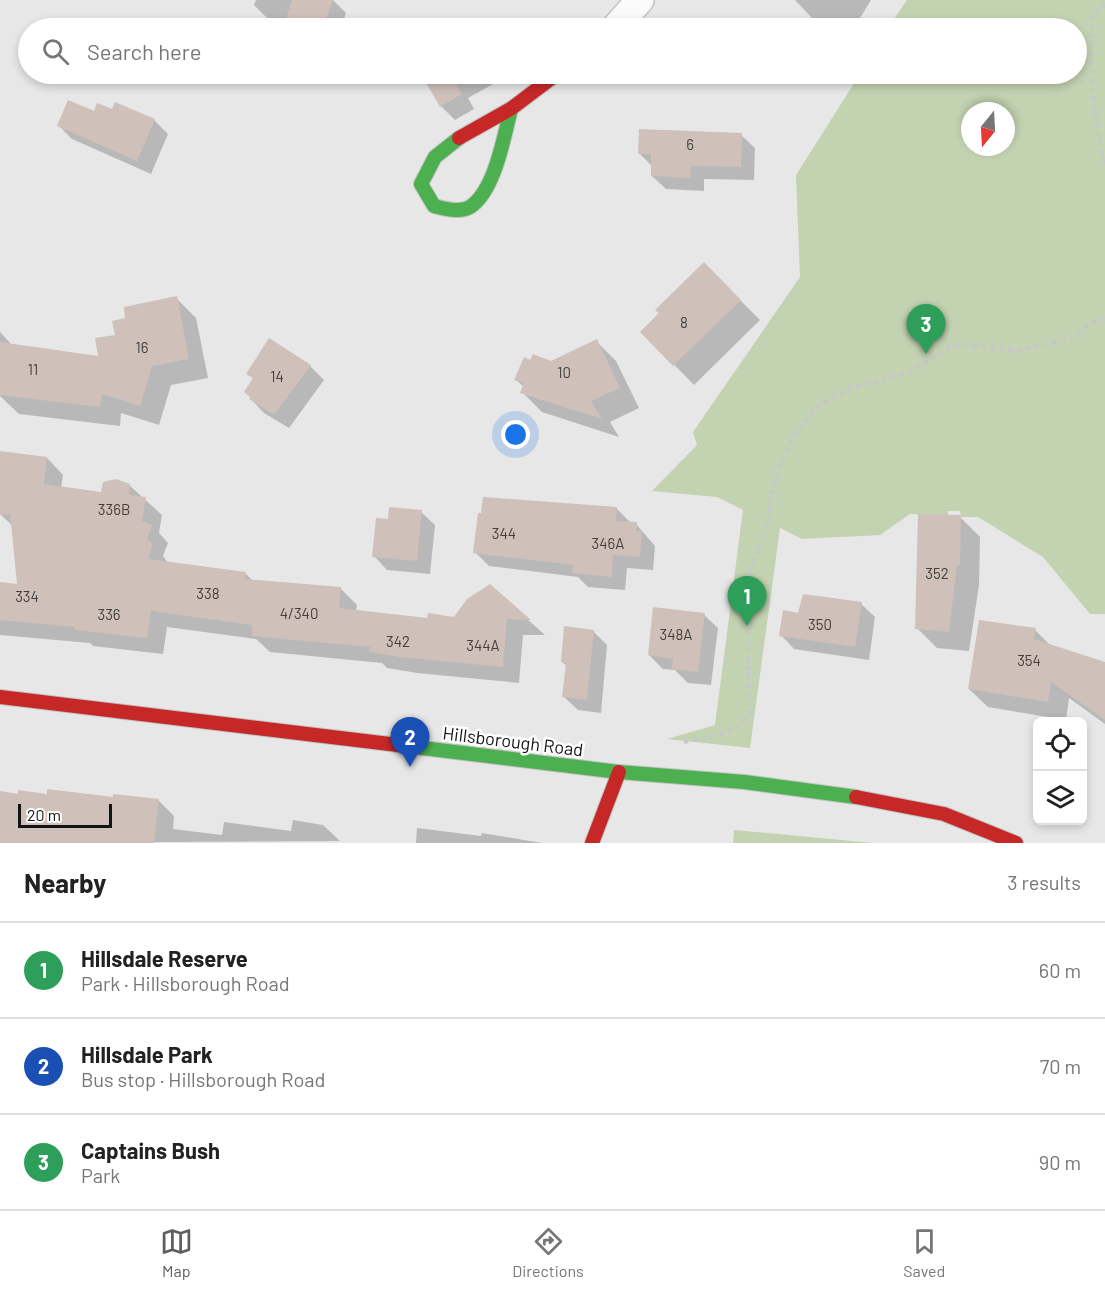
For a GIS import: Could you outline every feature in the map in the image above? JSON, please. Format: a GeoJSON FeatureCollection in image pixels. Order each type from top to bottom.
{"type":"FeatureCollection","features":[{"type":"Feature","properties":{"kind":"main road"},"geometry":{"type":"LineString","coordinates":[[511,109],[488,183],[479,198],[470,207],[458,209],[434,206],[421,184],[431,160],[450,144],[511,109],[544,84]]}},
{"type":"Feature","properties":{"kind":"main road","name":"Hillsborough Road"},"geometry":{"type":"LineString","coordinates":[[0,697],[619,772],[679,774],[918,805],[969,821],[1016,843]]}},
{"type":"Feature","properties":{"kind":"main road"},"geometry":{"type":"LineString","coordinates":[[592,843],[619,772]]}},
{"type":"Feature","properties":{"kind":"street"},"geometry":{"type":"LineString","coordinates":[[624,18],[640,0]]}},
{"type":"Feature","properties":{"kind":"path"},"geometry":{"type":"LineString","coordinates":[[1105,4],[1091,16],[1097,137],[1105,165]]}},
{"type":"Feature","properties":{"kind":"path"},"geometry":{"type":"LineString","coordinates":[[682,747],[682,742],[735,729],[743,724],[749,714],[749,572],[768,525],[772,488],[793,435],[817,407],[848,389],[910,372],[950,346],[964,344],[1018,351],[1068,339],[1091,323],[1105,319]]}},
{"type":"Feature","properties":{"kind":"green space"},"geometry":{"type":"Polygon","coordinates":[[[907,0],[1105,0],[1105,614],[1090,614],[1043,557],[978,517],[961,517],[960,511],[948,511],[948,515],[910,514],[880,535],[802,539],[780,528],[750,748],[667,739],[715,725],[743,510],[717,497],[652,491],[697,445],[693,432],[800,277],[796,175],[854,84],[1087,84],[1087,18],[895,18],[907,0]]]}},
{"type":"Feature","properties":{"kind":"green space"},"geometry":{"type":"Polygon","coordinates":[[[734,830],[873,843],[733,843],[734,830]]]}},
{"type":"Feature","properties":{"kind":"building"},"geometry":{"type":"Polygon","coordinates":[[[292,0],[333,0],[327,18],[286,18],[292,0]]]}},
{"type":"Feature","properties":{"kind":"building"},"geometry":{"type":"Polygon","coordinates":[[[427,84],[456,84],[462,94],[440,107],[427,84]]]}},
{"type":"Feature","properties":{"kind":"building"},"geometry":{"type":"Polygon","coordinates":[[[68,100],[94,111],[97,103],[112,109],[115,102],[155,119],[137,161],[57,126],[68,100]]]}},
{"type":"Feature","properties":{"kind":"building"},"geometry":{"type":"Polygon","coordinates":[[[639,129],[742,133],[741,167],[691,166],[690,178],[651,176],[651,154],[638,154],[639,129]]]}},
{"type":"Feature","properties":{"kind":"building"},"geometry":{"type":"Polygon","coordinates":[[[704,262],[741,300],[673,366],[640,332],[659,313],[655,310],[704,262]]]}},
{"type":"Feature","properties":{"kind":"building"},"geometry":{"type":"Polygon","coordinates":[[[177,296],[189,359],[152,366],[140,406],[102,394],[100,407],[0,395],[0,342],[98,356],[95,338],[115,335],[112,321],[125,318],[124,307],[177,296]]]}},
{"type":"Feature","properties":{"kind":"building"},"geometry":{"type":"Polygon","coordinates":[[[269,338],[311,365],[274,415],[249,399],[250,397],[244,392],[253,378],[246,374],[269,338]]]}},
{"type":"Feature","properties":{"kind":"building"},"geometry":{"type":"Polygon","coordinates":[[[597,339],[620,388],[591,401],[602,419],[520,393],[524,383],[514,380],[524,357],[530,360],[533,354],[551,361],[597,339]]]}},
{"type":"Feature","properties":{"kind":"building"},"geometry":{"type":"Polygon","coordinates":[[[0,451],[47,457],[44,484],[101,492],[103,482],[116,479],[130,484],[129,495],[146,497],[142,521],[152,525],[147,539],[153,544],[148,559],[246,572],[245,579],[341,587],[339,608],[427,618],[428,613],[454,617],[467,599],[490,584],[531,620],[507,619],[503,667],[400,657],[369,652],[370,647],[252,636],[252,625],[151,611],[147,638],[75,630],[75,627],[0,620],[0,582],[17,584],[10,514],[0,515],[0,451]]]}},
{"type":"Feature","properties":{"kind":"building"},"geometry":{"type":"Polygon","coordinates":[[[483,497],[617,507],[616,521],[637,522],[636,531],[642,531],[640,557],[613,555],[612,577],[572,573],[573,565],[473,553],[478,513],[481,513],[483,497]]]}},
{"type":"Feature","properties":{"kind":"building"},"geometry":{"type":"Polygon","coordinates":[[[389,507],[422,510],[417,561],[372,557],[376,518],[388,519],[389,507]]]}},
{"type":"Feature","properties":{"kind":"building"},"geometry":{"type":"Polygon","coordinates":[[[918,514],[961,515],[960,565],[957,565],[949,632],[915,629],[918,514]]]}},
{"type":"Feature","properties":{"kind":"building"},"geometry":{"type":"Polygon","coordinates":[[[803,594],[862,602],[855,647],[779,636],[783,610],[798,613],[803,594]]]}},
{"type":"Feature","properties":{"kind":"building"},"geometry":{"type":"Polygon","coordinates":[[[653,607],[705,613],[698,672],[672,669],[673,659],[648,655],[653,607]]]}},
{"type":"Feature","properties":{"kind":"building"},"geometry":{"type":"Polygon","coordinates":[[[979,620],[1036,628],[1034,639],[1105,662],[1105,720],[1051,682],[1048,702],[968,689],[979,620]]]}},
{"type":"Feature","properties":{"kind":"building"},"geometry":{"type":"Polygon","coordinates":[[[564,626],[594,630],[587,700],[562,697],[566,663],[561,662],[564,626]]]}},
{"type":"Feature","properties":{"kind":"building"},"geometry":{"type":"Polygon","coordinates":[[[47,789],[113,797],[113,794],[159,799],[154,843],[0,843],[0,791],[18,794],[18,790],[47,794],[47,789]]]}},
{"type":"Feature","properties":{"kind":"traffic: fast"},"geometry":{"type":"LineString","coordinates":[[459,138],[435,157],[421,184],[434,206],[462,210],[470,207],[479,199],[492,176],[502,148],[511,109]]}},
{"type":"Feature","properties":{"kind":"traffic: fast"},"geometry":{"type":"LineString","coordinates":[[398,745],[619,772],[744,782],[856,797]]}},
{"type":"Feature","properties":{"kind":"traffic: jam"},"geometry":{"type":"LineString","coordinates":[[459,138],[512,108],[544,84]]}},
{"type":"Feature","properties":{"kind":"traffic: jam"},"geometry":{"type":"LineString","coordinates":[[0,697],[398,745]]}},
{"type":"Feature","properties":{"kind":"traffic: jam"},"geometry":{"type":"LineString","coordinates":[[592,843],[619,772]]}},
{"type":"Feature","properties":{"kind":"traffic: jam"},"geometry":{"type":"LineString","coordinates":[[856,797],[944,814],[1016,843]]}},
{"type":"Feature","properties":{"kind":"place","name":"Captains Bush"},"geometry":{"type":"Point","coordinates":[926,354]}},
{"type":"Feature","properties":{"kind":"place","name":"Hillsdale Reserve"},"geometry":{"type":"Point","coordinates":[747,626]}},
{"type":"Feature","properties":{"kind":"place","name":"Hillsdale Park"},"geometry":{"type":"Point","coordinates":[410,767]}}]}
